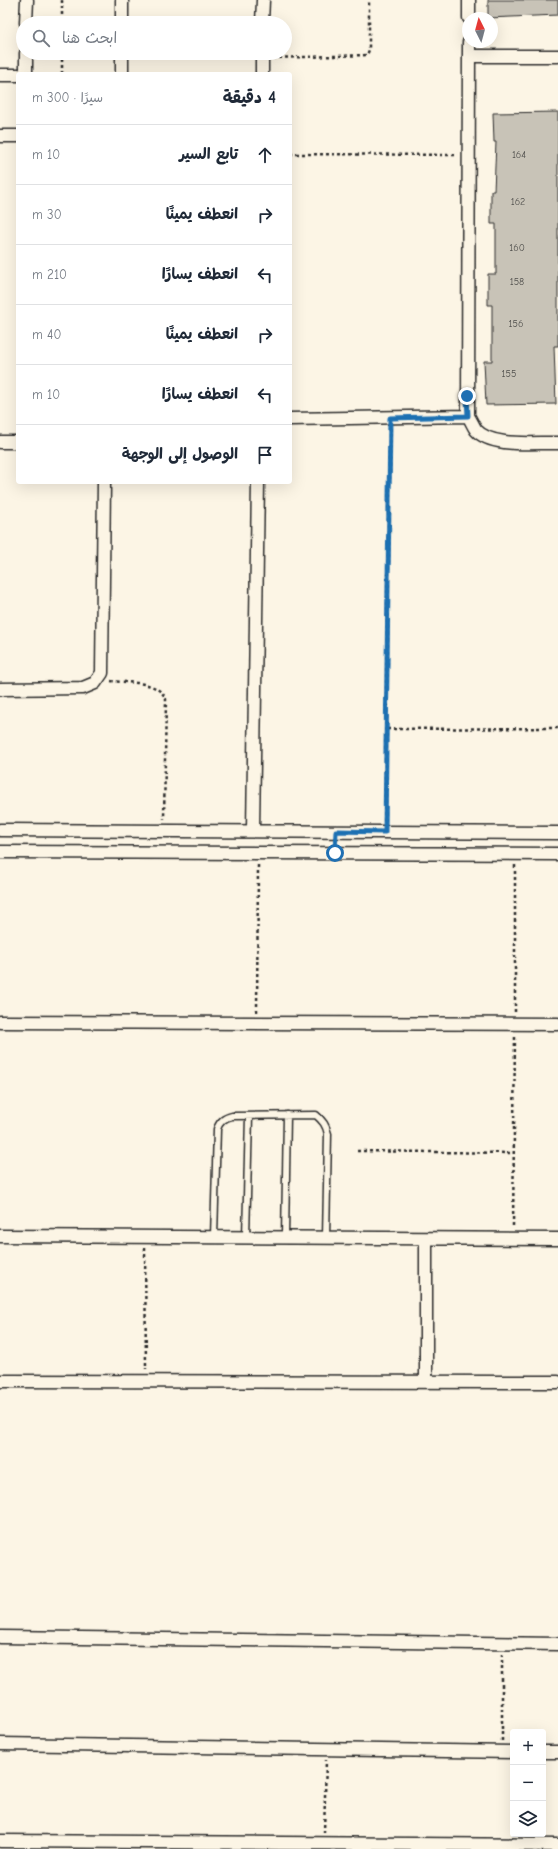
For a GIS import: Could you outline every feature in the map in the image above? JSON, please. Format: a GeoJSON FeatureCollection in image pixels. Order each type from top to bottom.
{"type":"FeatureCollection","features":[{"type":"Feature","properties":{"kind":"street"},"geometry":{"type":"LineString","coordinates":[[26,16],[27,0]]}},
{"type":"Feature","properties":{"kind":"street"},"geometry":{"type":"LineString","coordinates":[[122,0],[122,16]]}},
{"type":"Feature","properties":{"kind":"street"},"geometry":{"type":"LineString","coordinates":[[262,16],[263,0]]}},
{"type":"Feature","properties":{"kind":"street"},"geometry":{"type":"LineString","coordinates":[[469,0],[469,12]]}},
{"type":"Feature","properties":{"kind":"street"},"geometry":{"type":"LineString","coordinates":[[469,48],[470,155],[468,416],[476,430],[490,439],[506,442],[558,443]]}},
{"type":"Feature","properties":{"kind":"street"},"geometry":{"type":"LineString","coordinates":[[469,56],[558,56]]}},
{"type":"Feature","properties":{"kind":"street"},"geometry":{"type":"LineString","coordinates":[[26,60],[26,72]]}},
{"type":"Feature","properties":{"kind":"street"},"geometry":{"type":"LineString","coordinates":[[122,60],[122,72]]}},
{"type":"Feature","properties":{"kind":"street"},"geometry":{"type":"LineString","coordinates":[[262,60],[262,72]]}},
{"type":"Feature","properties":{"kind":"street"},"geometry":{"type":"LineString","coordinates":[[0,74],[16,75]]}},
{"type":"Feature","properties":{"kind":"street"},"geometry":{"type":"LineString","coordinates":[[0,136],[16,136]]}},
{"type":"Feature","properties":{"kind":"street"},"geometry":{"type":"LineString","coordinates":[[292,419],[468,416]]}},
{"type":"Feature","properties":{"kind":"street"},"geometry":{"type":"LineString","coordinates":[[0,442],[16,442]]}},
{"type":"Feature","properties":{"kind":"street"},"geometry":{"type":"LineString","coordinates":[[0,689],[83,688],[99,679],[103,667],[104,484]]}},
{"type":"Feature","properties":{"kind":"street"},"geometry":{"type":"LineString","coordinates":[[253,830],[258,484]]}},
{"type":"Feature","properties":{"kind":"street"},"geometry":{"type":"LineString","coordinates":[[0,830],[253,830],[558,833]]}},
{"type":"Feature","properties":{"kind":"street"},"geometry":{"type":"LineString","coordinates":[[59,852],[60,830]]}},
{"type":"Feature","properties":{"kind":"street"},"geometry":{"type":"LineString","coordinates":[[189,830],[189,852]]}},
{"type":"Feature","properties":{"kind":"street"},"geometry":{"type":"LineString","coordinates":[[335,853],[336,831]]}},
{"type":"Feature","properties":{"kind":"street"},"geometry":{"type":"LineString","coordinates":[[0,852],[558,854]]}},
{"type":"Feature","properties":{"kind":"street"},"geometry":{"type":"LineString","coordinates":[[0,1022],[558,1024]]}},
{"type":"Feature","properties":{"kind":"street"},"geometry":{"type":"LineString","coordinates":[[0,1236],[558,1239]]}},
{"type":"Feature","properties":{"kind":"street"},"geometry":{"type":"LineString","coordinates":[[426,1238],[426,1382]]}},
{"type":"Feature","properties":{"kind":"street"},"geometry":{"type":"LineString","coordinates":[[0,1381],[146,1380],[558,1382]]}},
{"type":"Feature","properties":{"kind":"street"},"geometry":{"type":"LineString","coordinates":[[0,1637],[558,1644]]}},
{"type":"Feature","properties":{"kind":"street"},"geometry":{"type":"LineString","coordinates":[[0,1744],[508,1752]]}},
{"type":"Feature","properties":{"kind":"street"},"geometry":{"type":"LineString","coordinates":[[546,1752],[558,1752]]}},
{"type":"Feature","properties":{"kind":"street"},"geometry":{"type":"LineString","coordinates":[[0,1841],[558,1845]]}},
{"type":"Feature","properties":{"kind":"lane"},"geometry":{"type":"LineString","coordinates":[[285,1238],[287,1115]]}},
{"type":"Feature","properties":{"kind":"lane"},"geometry":{"type":"LineString","coordinates":[[214,1237],[217,1129],[225,1118],[249,1116],[316,1115],[322,1120],[326,1127],[326,1238]]}},
{"type":"Feature","properties":{"kind":"lane"},"geometry":{"type":"LineString","coordinates":[[246,1237],[249,1116]]}},
{"type":"Feature","properties":{"kind":"path"},"geometry":{"type":"LineString","coordinates":[[62,0],[62,16]]}},
{"type":"Feature","properties":{"kind":"path"},"geometry":{"type":"LineString","coordinates":[[292,56],[365,56],[369,50],[369,0]]}},
{"type":"Feature","properties":{"kind":"path"},"geometry":{"type":"LineString","coordinates":[[62,60],[62,72]]}},
{"type":"Feature","properties":{"kind":"path"},"geometry":{"type":"LineString","coordinates":[[292,154],[470,155]]}},
{"type":"Feature","properties":{"kind":"path"},"geometry":{"type":"LineString","coordinates":[[385,832],[390,418]]}},
{"type":"Feature","properties":{"kind":"path"},"geometry":{"type":"LineString","coordinates":[[99,679],[155,687],[166,699],[164,830]]}},
{"type":"Feature","properties":{"kind":"path"},"geometry":{"type":"LineString","coordinates":[[387,729],[558,728]]}},
{"type":"Feature","properties":{"kind":"path"},"geometry":{"type":"LineString","coordinates":[[257,1022],[259,852]]}},
{"type":"Feature","properties":{"kind":"path"},"geometry":{"type":"LineString","coordinates":[[513,1239],[515,854]]}},
{"type":"Feature","properties":{"kind":"path"},"geometry":{"type":"LineString","coordinates":[[357,1151],[513,1153]]}},
{"type":"Feature","properties":{"kind":"path"},"geometry":{"type":"LineString","coordinates":[[145,1237],[146,1380]]}},
{"type":"Feature","properties":{"kind":"path"},"geometry":{"type":"LineString","coordinates":[[502,1644],[508,1752]]}},
{"type":"Feature","properties":{"kind":"path"},"geometry":{"type":"LineString","coordinates":[[323,1843],[326,1749]]}},
{"type":"Feature","properties":{"kind":"building"},"geometry":{"type":"Polygon","coordinates":[[[488,0],[558,0],[558,15],[498,18],[498,12],[488,12],[488,0]]]}},
{"type":"Feature","properties":{"kind":"building"},"geometry":{"type":"Polygon","coordinates":[[[558,112],[558,346],[554,346],[556,404],[486,405],[484,361],[492,361],[492,305],[488,305],[488,274],[496,274],[496,224],[491,224],[491,191],[494,191],[496,142],[494,142],[493,113],[558,112]]]}},
{"type":"Feature","properties":{"kind":"route"},"geometry":{"type":"LineString","coordinates":[[335,853],[336,831],[385,832],[390,418],[468,416],[467,396]]}}]}
